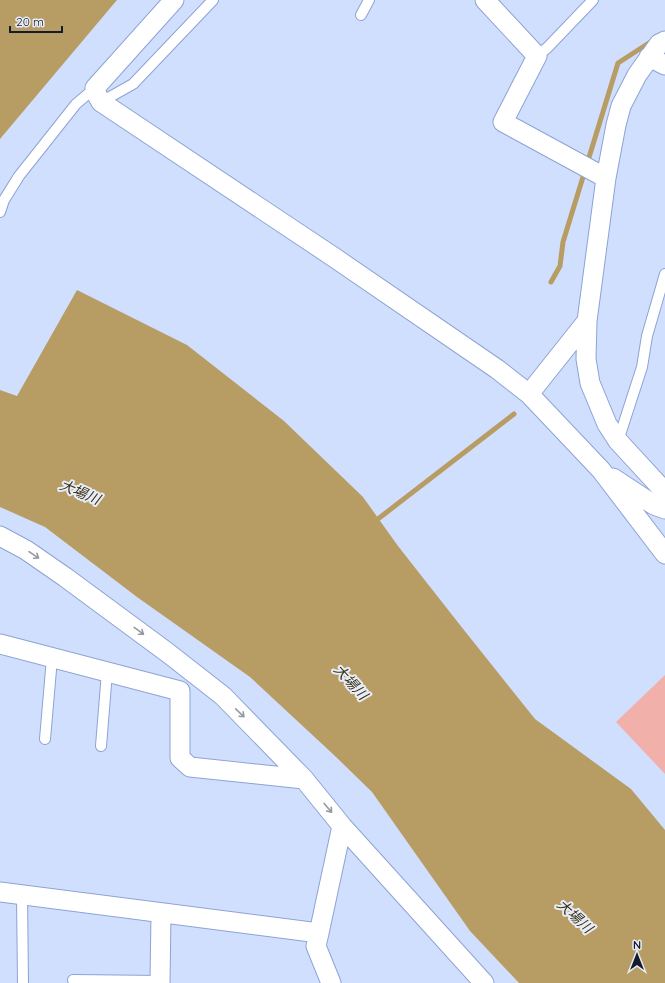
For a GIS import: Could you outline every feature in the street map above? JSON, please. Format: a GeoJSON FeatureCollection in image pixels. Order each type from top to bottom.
{"type":"FeatureCollection","features":[{"type":"Feature","properties":{"kind":"street"},"geometry":{"type":"LineString","coordinates":[[174,0],[98,95],[497,369],[528,394],[601,470],[665,554]]}},
{"type":"Feature","properties":{"kind":"street"},"geometry":{"type":"LineString","coordinates":[[485,0],[537,56],[503,122],[606,178]]}},
{"type":"Feature","properties":{"kind":"street"},"geometry":{"type":"LineString","coordinates":[[663,482],[618,441],[607,424],[590,383],[586,359],[587,320],[611,146],[621,106],[629,90],[657,61],[659,44],[665,41]]}},
{"type":"Feature","properties":{"kind":"street"},"geometry":{"type":"LineString","coordinates":[[528,394],[587,320]]}},
{"type":"Feature","properties":{"kind":"street"},"geometry":{"type":"LineString","coordinates":[[601,470],[654,505],[665,509]]}},
{"type":"Feature","properties":{"kind":"street"},"geometry":{"type":"LineString","coordinates":[[0,536],[26,550],[65,577],[168,652],[217,691],[244,716],[304,779],[342,826],[484,983]]}},
{"type":"Feature","properties":{"kind":"street"},"geometry":{"type":"LineString","coordinates":[[0,644],[180,691],[180,758],[190,767],[304,779]]}},
{"type":"Feature","properties":{"kind":"street"},"geometry":{"type":"LineString","coordinates":[[331,983],[316,946],[342,826]]}},
{"type":"Feature","properties":{"kind":"street"},"geometry":{"type":"LineString","coordinates":[[0,892],[319,933]]}},
{"type":"Feature","properties":{"kind":"street"},"geometry":{"type":"LineString","coordinates":[[160,982],[161,913]]}},
{"type":"Feature","properties":{"kind":"lane"},"geometry":{"type":"LineString","coordinates":[[0,212],[4,200],[19,176],[76,104],[98,95],[133,84],[213,0]]}},
{"type":"Feature","properties":{"kind":"lane"},"geometry":{"type":"LineString","coordinates":[[360,15],[369,0]]}},
{"type":"Feature","properties":{"kind":"lane"},"geometry":{"type":"LineString","coordinates":[[537,56],[547,48],[593,0]]}},
{"type":"Feature","properties":{"kind":"lane"},"geometry":{"type":"LineString","coordinates":[[618,441],[642,367],[647,336],[665,274]]}},
{"type":"Feature","properties":{"kind":"lane"},"geometry":{"type":"LineString","coordinates":[[45,739],[52,658]]}},
{"type":"Feature","properties":{"kind":"lane"},"geometry":{"type":"LineString","coordinates":[[101,746],[107,672]]}},
{"type":"Feature","properties":{"kind":"lane"},"geometry":{"type":"LineString","coordinates":[[22,895],[23,983]]}},
{"type":"Feature","properties":{"kind":"lane"},"geometry":{"type":"LineString","coordinates":[[73,980],[160,982]]}},
{"type":"Feature","properties":{"kind":"shaded area"},"geometry":{"type":"Polygon","coordinates":[[[665,675],[665,774],[616,722],[665,675]]]}},
{"type":"Feature","properties":{"kind":"water"},"geometry":{"type":"Polygon","coordinates":[[[0,0],[117,0],[0,139],[0,0]]]}},
{"type":"Feature","properties":{"kind":"water","name":"大場川"},"geometry":{"type":"Polygon","coordinates":[[[77,290],[187,345],[284,421],[363,497],[398,546],[535,719],[631,789],[665,830],[665,983],[519,983],[470,931],[372,792],[250,677],[137,597],[45,527],[0,507],[0,390],[17,396],[77,290]]]}},
{"type":"Feature","properties":{"kind":"waterway"},"geometry":{"type":"LineString","coordinates":[[551,282],[560,266],[563,242],[618,63],[652,41]]}},
{"type":"Feature","properties":{"kind":"waterway"},"geometry":{"type":"LineString","coordinates":[[374,522],[514,414]]}}]}
